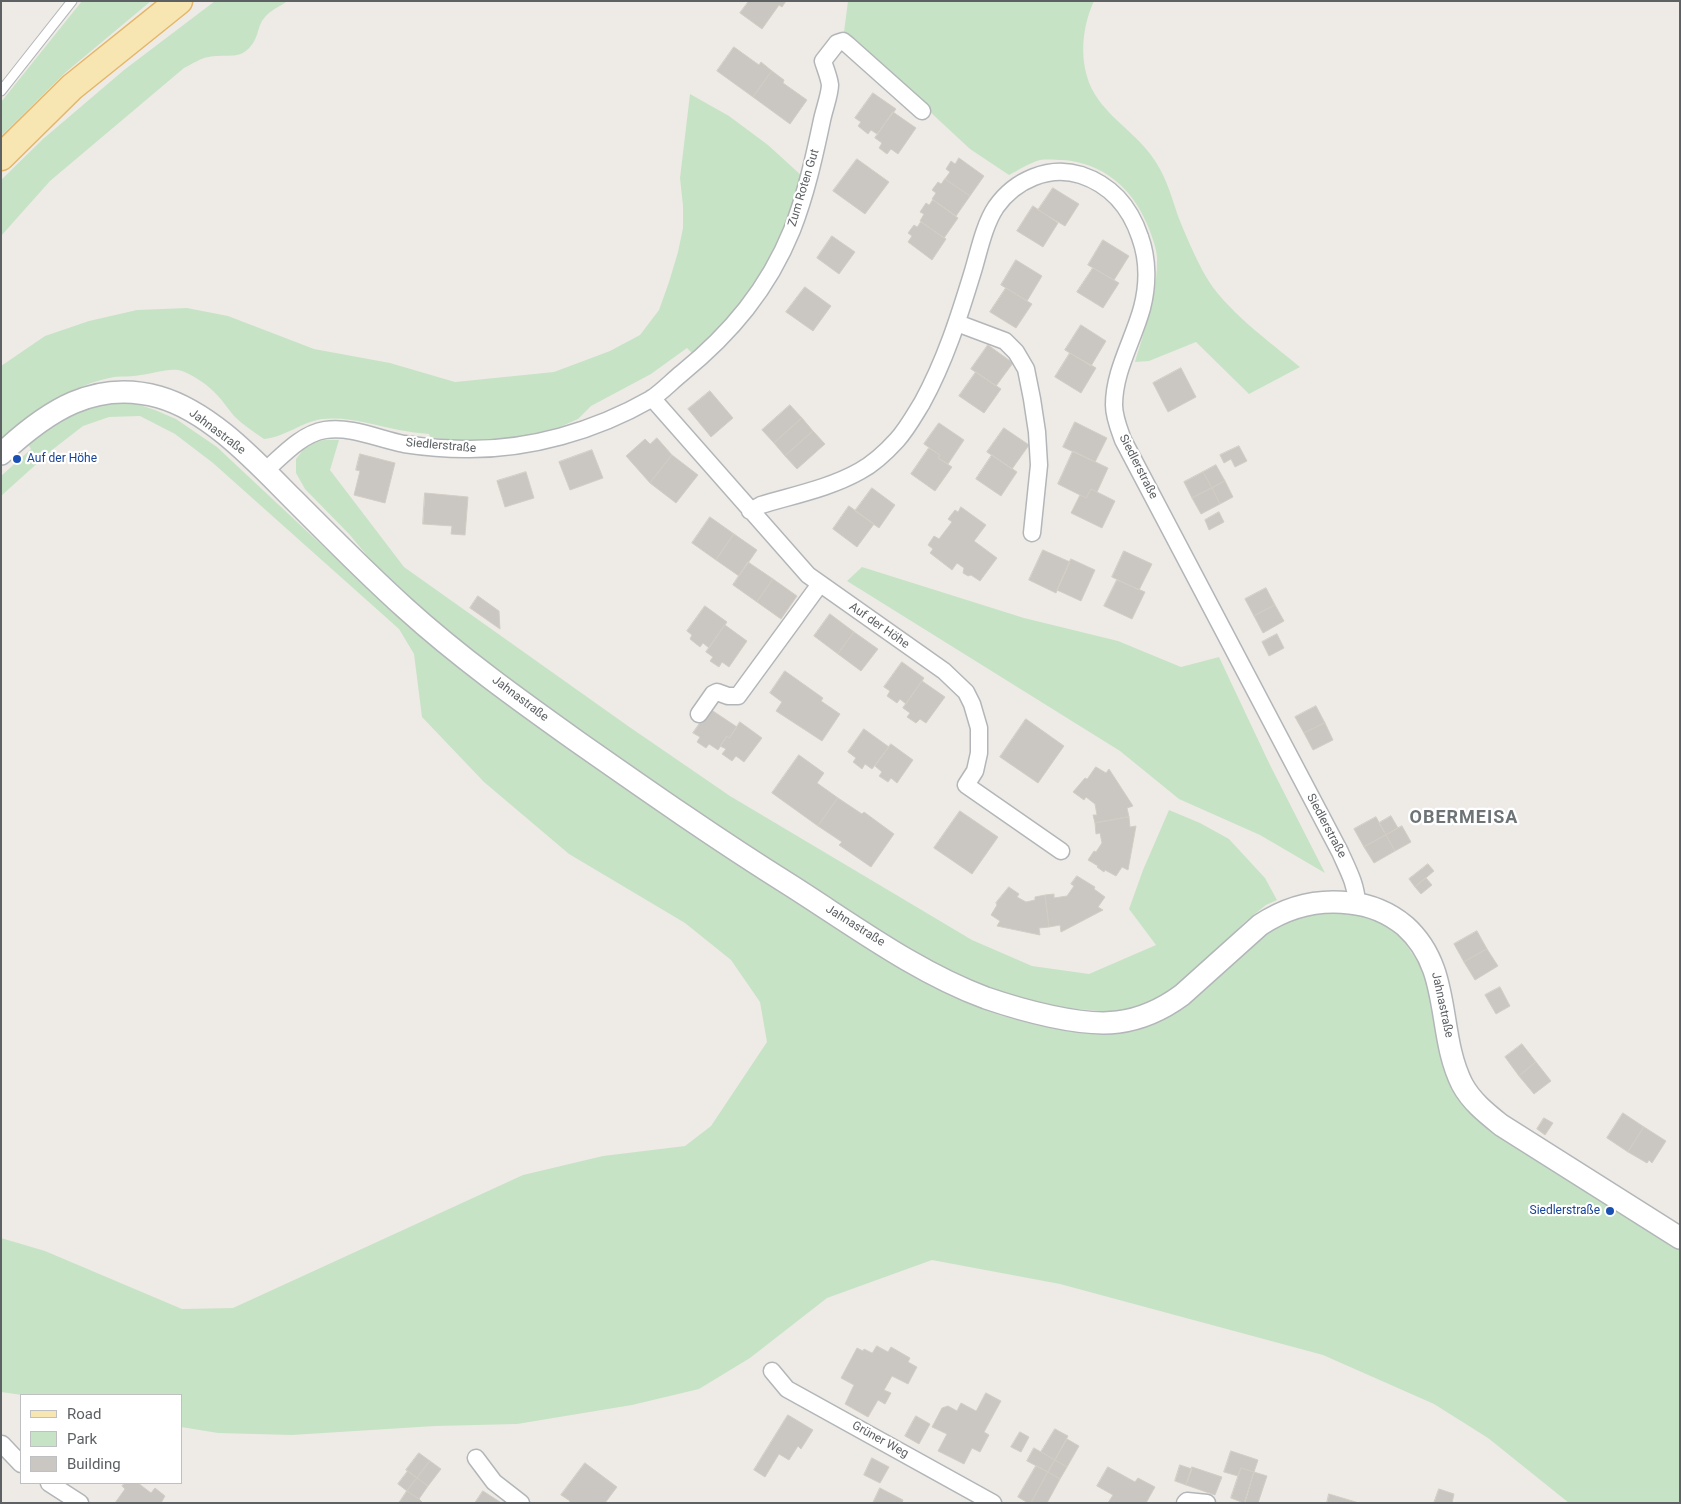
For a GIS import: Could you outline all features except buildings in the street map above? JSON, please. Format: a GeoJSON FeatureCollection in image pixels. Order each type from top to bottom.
{"type":"FeatureCollection","features":[{"type":"Feature","properties":{"kind":"main road"},"geometry":{"type":"LineString","coordinates":[[1,157],[72,87],[180,1]]}},
{"type":"Feature","properties":{"kind":"street","name":"Zum Roten Gut"},"geometry":{"type":"LineString","coordinates":[[652,398],[703,356],[730,329],[754,299],[787,242],[803,200],[816,153],[830,85],[823,61],[837,43],[843,41],[922,111]]}},
{"type":"Feature","properties":{"kind":"street","name":"Siedlerstraße"},"geometry":{"type":"LineString","coordinates":[[750,511],[761,505],[835,484],[862,470],[897,439],[911,422],[947,353],[987,227],[996,207],[1018,186],[1026,179],[1053,172],[1076,174],[1103,184],[1121,201],[1132,218],[1146,255],[1147,270],[1142,307],[1116,382],[1115,415],[1123,440],[1353,879],[1357,903]]}},
{"type":"Feature","properties":{"kind":"street"},"geometry":{"type":"LineString","coordinates":[[957,323],[988,333],[1005,341],[1016,352],[1026,369],[1034,407],[1039,465],[1032,534]]}},
{"type":"Feature","properties":{"kind":"street","name":"Jahnastraße"},"geometry":{"type":"LineString","coordinates":[[1,454],[34,424],[74,402],[106,392],[138,392],[179,404],[220,431],[265,471],[368,574],[407,610],[456,651],[525,704],[742,855],[900,955],[937,976],[988,998],[1044,1015],[1095,1022],[1126,1020],[1155,1012],[1169,1004],[1260,925],[1288,909],[1334,901],[1368,905],[1380,910],[1399,921],[1430,958],[1440,992],[1452,1056],[1463,1085],[1478,1106],[1501,1125],[1680,1238]]}},
{"type":"Feature","properties":{"kind":"street","name":"Siedlerstraße"},"geometry":{"type":"LineString","coordinates":[[265,471],[288,450],[308,437],[324,430],[359,432],[404,444],[439,448],[482,449],[524,444],[565,435],[600,423],[652,398]]}},
{"type":"Feature","properties":{"kind":"street","name":"Auf der Höhe"},"geometry":{"type":"LineString","coordinates":[[652,398],[797,565],[820,584],[944,671],[966,692],[972,704],[978,728],[979,753],[975,771],[966,785],[1061,851]]}},
{"type":"Feature","properties":{"kind":"street"},"geometry":{"type":"LineString","coordinates":[[699,714],[713,694],[717,692],[728,696],[738,696],[820,584]]}},
{"type":"Feature","properties":{"kind":"street","name":"Grüner Weg"},"geometry":{"type":"LineString","coordinates":[[772,1371],[787,1389],[993,1503]]}},
{"type":"Feature","properties":{"kind":"street"},"geometry":{"type":"LineString","coordinates":[[2,1444],[20,1463]]}},
{"type":"Feature","properties":{"kind":"street"},"geometry":{"type":"LineString","coordinates":[[476,1458],[494,1482],[521,1503]]}},
{"type":"Feature","properties":{"kind":"street"},"geometry":{"type":"LineString","coordinates":[[50,1484],[80,1503]]}},
{"type":"Feature","properties":{"kind":"street"},"geometry":{"type":"LineString","coordinates":[[1185,1503],[1187,1501],[1207,1503]]}},
{"type":"Feature","properties":{"kind":"lane"},"geometry":{"type":"LineString","coordinates":[[1,91],[72,1]]}},
{"type":"Feature","properties":{"kind":"green space"},"geometry":{"type":"Polygon","coordinates":[[[82,1],[151,1],[66,72],[1,136],[1,102],[82,1]]]}},
{"type":"Feature","properties":{"kind":"green space"},"geometry":{"type":"Polygon","coordinates":[[[215,1],[288,1],[265,17],[254,42],[243,53],[206,58],[184,68],[50,181],[1,236],[1,180],[43,139],[124,70],[215,1]]]}},
{"type":"Feature","properties":{"kind":"green space"},"geometry":{"type":"Polygon","coordinates":[[[848,1],[1094,1],[1086,25],[1083,51],[1087,76],[1098,99],[1112,116],[1144,146],[1161,170],[1191,246],[1213,288],[1248,324],[1300,367],[1249,394],[1196,342],[1149,361],[1135,362],[1153,297],[1157,257],[1147,224],[1133,199],[1114,180],[1091,166],[1063,160],[1040,160],[1009,175],[970,149],[844,32],[848,1]]]}},
{"type":"Feature","properties":{"kind":"green space"},"geometry":{"type":"Polygon","coordinates":[[[690,94],[729,116],[768,145],[802,176],[788,224],[759,278],[742,304],[723,326],[693,354],[687,348],[651,374],[591,406],[578,419],[560,427],[519,437],[480,441],[430,438],[429,434],[332,418],[307,423],[272,438],[264,439],[237,419],[219,397],[205,384],[187,373],[172,370],[138,376],[114,377],[83,386],[39,409],[1,440],[1,366],[45,336],[89,321],[137,310],[187,308],[228,316],[314,349],[390,363],[455,382],[554,372],[610,351],[640,335],[659,310],[669,282],[683,228],[680,178],[690,94]]]}},
{"type":"Feature","properties":{"kind":"green space"},"geometry":{"type":"Polygon","coordinates":[[[117,403],[137,404],[155,410],[176,419],[217,447],[407,625],[519,712],[636,796],[737,864],[931,985],[966,1002],[999,1015],[1037,1025],[1095,1034],[1120,1033],[1146,1027],[1168,1017],[1184,1006],[1265,933],[1293,918],[1333,910],[1372,917],[1401,937],[1421,967],[1493,1131],[1680,1250],[1680,1503],[1569,1503],[1488,1438],[1434,1404],[1323,1355],[1060,1284],[932,1260],[827,1298],[750,1358],[699,1389],[632,1405],[517,1424],[435,1426],[292,1435],[218,1433],[182,1427],[182,1394],[20,1395],[1,1392],[1,1238],[45,1251],[182,1309],[233,1308],[523,1175],[603,1156],[685,1146],[711,1126],[767,1042],[760,1002],[731,960],[685,923],[569,854],[484,782],[422,717],[414,654],[399,629],[213,463],[175,434],[140,416],[109,417],[83,426],[52,450],[1,496],[1,476],[31,449],[28,444],[72,413],[117,403]]]}},
{"type":"Feature","properties":{"kind":"green space"},"geometry":{"type":"Polygon","coordinates":[[[324,440],[339,440],[330,470],[404,567],[730,796],[972,940],[1032,966],[1089,974],[1156,945],[1129,909],[1143,870],[1169,810],[1200,823],[1229,839],[1265,878],[1277,900],[1266,905],[1246,921],[1190,976],[1171,991],[1140,1006],[1111,1012],[1046,1006],[992,989],[941,967],[847,911],[748,847],[530,696],[408,599],[385,577],[349,534],[305,489],[296,473],[296,459],[303,450],[314,443],[324,440]]]}},
{"type":"Feature","properties":{"kind":"green space"},"geometry":{"type":"Polygon","coordinates":[[[862,567],[1024,618],[1118,641],[1181,667],[1219,657],[1270,765],[1325,873],[1260,835],[1179,799],[1120,751],[847,581],[862,567]]]}},
{"type":"Feature","properties":{"kind":"place","name":"Auf der Höhe"},"geometry":{"type":"Point","coordinates":[17,459]}},
{"type":"Feature","properties":{"kind":"place","name":"Siedlerstraße"},"geometry":{"type":"Point","coordinates":[1610,1211]}},
{"type":"Feature","properties":{"kind":"district","name":"OBERMEISA"},"geometry":{"type":"Point","coordinates":[1464,818]}}]}
